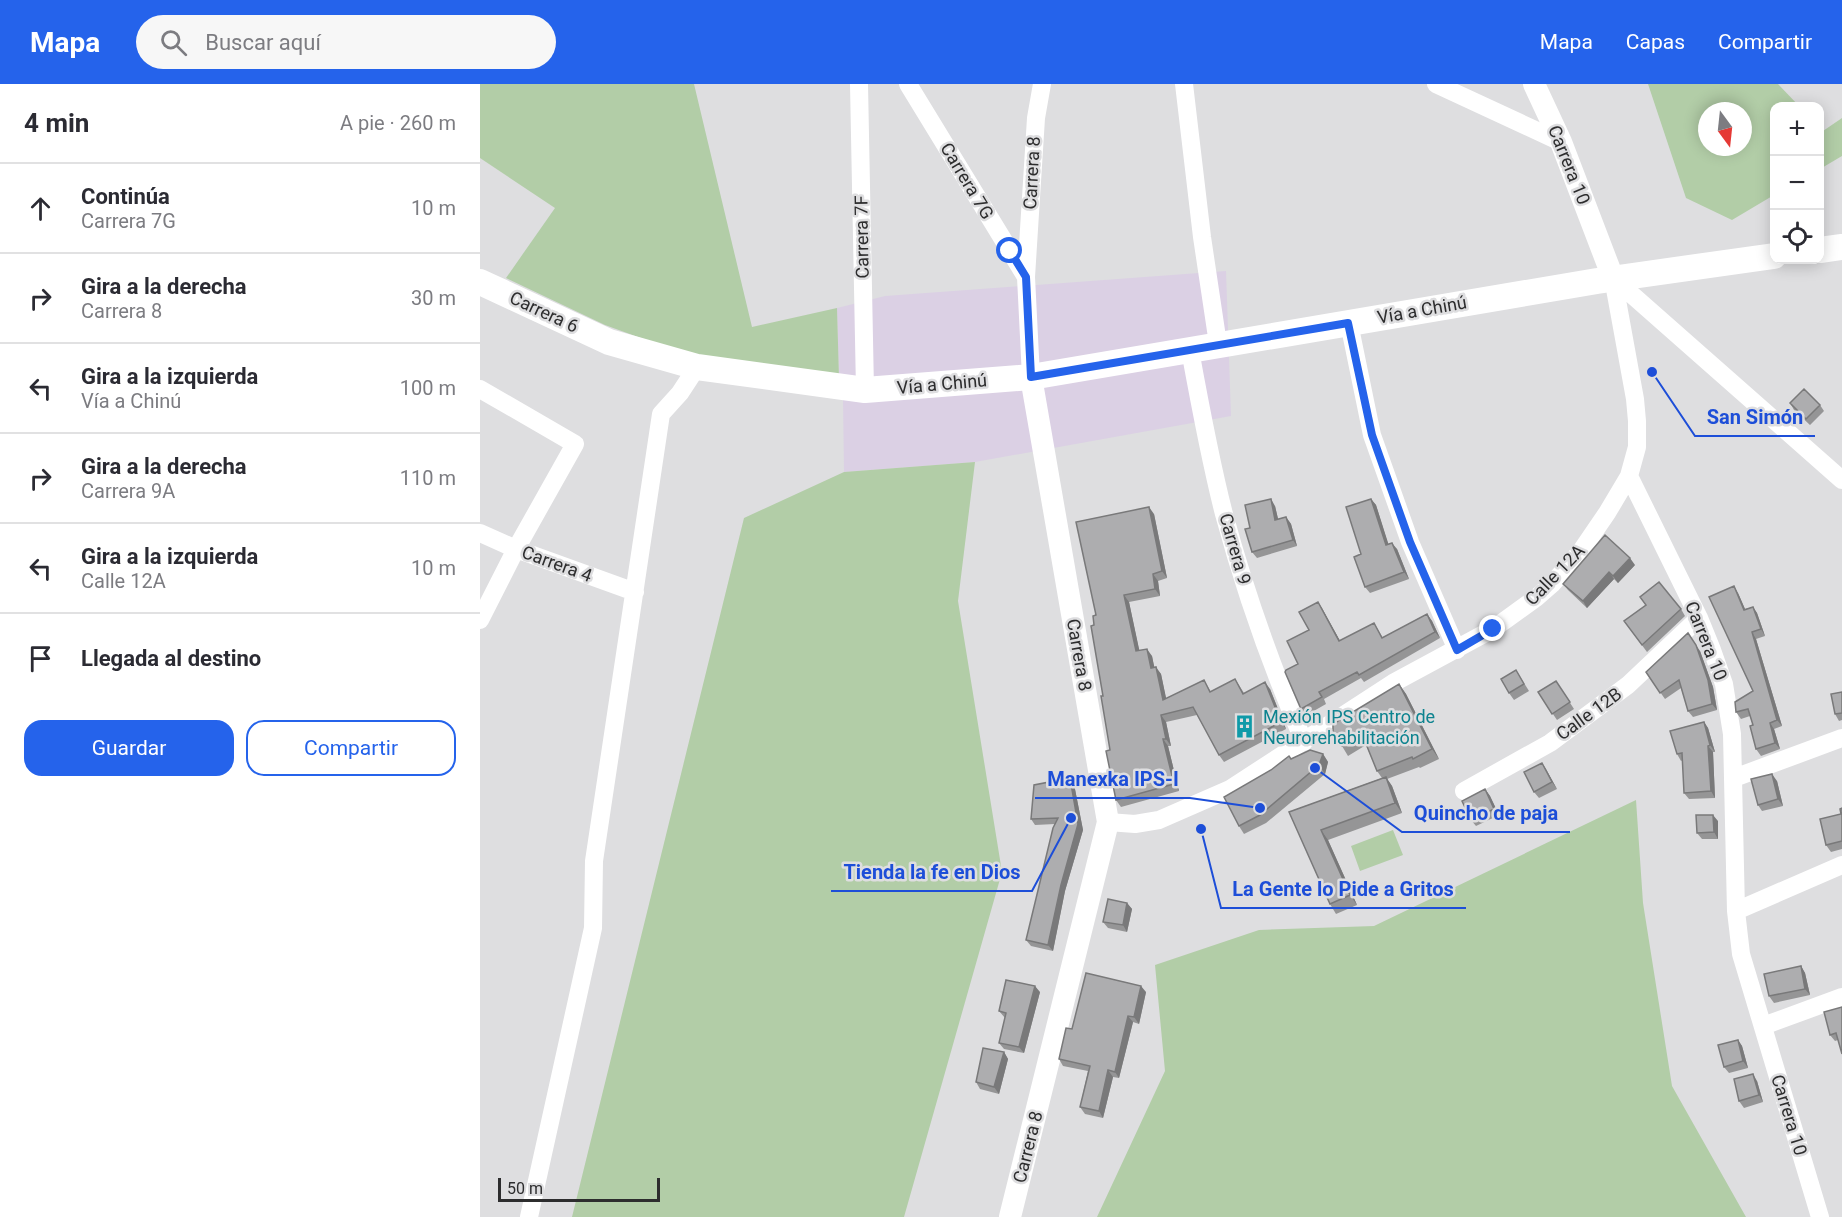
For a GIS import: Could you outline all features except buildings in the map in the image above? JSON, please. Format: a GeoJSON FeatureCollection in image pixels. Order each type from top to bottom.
{"type":"FeatureCollection","features":[{"type":"Feature","properties":{"kind":"main road"},"geometry":{"type":"LineString","coordinates":[[1824,249],[1842,246]]}},
{"type":"Feature","properties":{"kind":"main road","name":"Vía a Chinú"},"geometry":{"type":"LineString","coordinates":[[609,342],[697,367],[865,390],[1031,377],[1613,278],[1770,257]]}},
{"type":"Feature","properties":{"kind":"main road","name":"Carrera 6"},"geometry":{"type":"LineString","coordinates":[[480,282],[609,342]]}},
{"type":"Feature","properties":{"kind":"street","name":"Carrera 7F"},"geometry":{"type":"LineString","coordinates":[[859,84],[865,390]]}},
{"type":"Feature","properties":{"kind":"street","name":"Carrera 7G"},"geometry":{"type":"LineString","coordinates":[[908,84],[1026,277]]}},
{"type":"Feature","properties":{"kind":"street","name":"Carrera 8"},"geometry":{"type":"LineString","coordinates":[[1010,1217],[1107,822],[1031,377],[1026,277],[1036,118],[1042,84]]}},
{"type":"Feature","properties":{"kind":"street"},"geometry":{"type":"LineString","coordinates":[[1184,84],[1202,237],[1218,344]]}},
{"type":"Feature","properties":{"kind":"street"},"geometry":{"type":"LineString","coordinates":[[1436,84],[1561,142]]}},
{"type":"Feature","properties":{"kind":"street","name":"Carrera 10"},"geometry":{"type":"LineString","coordinates":[[1534,84],[1561,142],[1613,278],[1637,421],[1637,447],[1629,476],[1699,618],[1724,684],[1732,734],[1736,911],[1741,954],[1820,1217]]}},
{"type":"Feature","properties":{"kind":"street"},"geometry":{"type":"LineString","coordinates":[[1613,278],[1842,480]]}},
{"type":"Feature","properties":{"kind":"street"},"geometry":{"type":"LineString","coordinates":[[1348,323],[1372,435],[1410,542],[1457,650]]}},
{"type":"Feature","properties":{"kind":"street","name":"Carrera 9"},"geometry":{"type":"LineString","coordinates":[[1190,350],[1205,436],[1227,525],[1247,591],[1304,742]]}},
{"type":"Feature","properties":{"kind":"street"},"geometry":{"type":"LineString","coordinates":[[529,1217],[593,928],[594,861],[661,414],[680,393],[697,367]]}},
{"type":"Feature","properties":{"kind":"street"},"geometry":{"type":"LineString","coordinates":[[480,389],[575,444],[516,549],[480,620]]}},
{"type":"Feature","properties":{"kind":"street","name":"Calle 12A"},"geometry":{"type":"LineString","coordinates":[[1107,822],[1135,824],[1159,820],[1230,789],[1393,683],[1457,650],[1518,612],[1552,584],[1581,551],[1629,476]]}},
{"type":"Feature","properties":{"kind":"street","name":"Carrera 4"},"geometry":{"type":"LineString","coordinates":[[480,533],[516,549],[635,592]]}},
{"type":"Feature","properties":{"kind":"street","name":"Calle 12B"},"geometry":{"type":"LineString","coordinates":[[1464,791],[1550,743],[1602,705],[1628,685],[1699,618]]}},
{"type":"Feature","properties":{"kind":"street"},"geometry":{"type":"LineString","coordinates":[[1734,778],[1842,738]]}},
{"type":"Feature","properties":{"kind":"street"},"geometry":{"type":"LineString","coordinates":[[1736,911],[1842,865]]}},
{"type":"Feature","properties":{"kind":"street"},"geometry":{"type":"LineString","coordinates":[[1763,1026],[1842,997]]}},
{"type":"Feature","properties":{"kind":"shaded area"},"geometry":{"type":"Polygon","coordinates":[[[1226,271],[1231,416],[975,462],[844,472],[843,399],[839,378],[837,308],[885,296],[1226,271]]]}},
{"type":"Feature","properties":{"kind":"green space"},"geometry":{"type":"Polygon","coordinates":[[[480,84],[694,84],[752,327],[837,308],[839,378],[693,357],[605,325],[506,278],[555,208],[480,158],[480,84]]]}},
{"type":"Feature","properties":{"kind":"green space"},"geometry":{"type":"Polygon","coordinates":[[[1648,84],[1778,84],[1795,102],[1770,102],[1770,197],[1732,220],[1686,198],[1648,84]]]}},
{"type":"Feature","properties":{"kind":"green space"},"geometry":{"type":"Polygon","coordinates":[[[1842,118],[1842,156],[1824,167],[1824,156],[1824,130],[1842,118]]]}},
{"type":"Feature","properties":{"kind":"green space"},"geometry":{"type":"Polygon","coordinates":[[[975,462],[958,601],[1002,872],[904,1217],[572,1217],[744,518],[844,472],[975,462]]]}},
{"type":"Feature","properties":{"kind":"green space"},"geometry":{"type":"Polygon","coordinates":[[[1636,800],[1643,903],[1672,1086],[1746,1217],[1097,1217],[1165,1071],[1155,965],[1259,930],[1374,926],[1636,800]]]}},
{"type":"Feature","properties":{"kind":"green space"},"geometry":{"type":"Polygon","coordinates":[[[1393,830],[1403,855],[1360,871],[1351,846],[1393,830]]]}},
{"type":"Feature","properties":{"kind":"place","name":"San Simón"},"geometry":{"type":"Point","coordinates":[1652,372]}},
{"type":"Feature","properties":{"kind":"place","name":"Mexión IPS Centro de Neurorehabilitación"},"geometry":{"type":"Point","coordinates":[1245,727]}},
{"type":"Feature","properties":{"kind":"place","name":"Quincho de paja"},"geometry":{"type":"Point","coordinates":[1315,768]}},
{"type":"Feature","properties":{"kind":"place","name":"Manexka IPS-I"},"geometry":{"type":"Point","coordinates":[1260,808]}},
{"type":"Feature","properties":{"kind":"place","name":"Tienda la fe en Dios"},"geometry":{"type":"Point","coordinates":[1071,818]}},
{"type":"Feature","properties":{"kind":"place","name":"La Gente lo Pide a Gritos"},"geometry":{"type":"Point","coordinates":[1201,829]}},
{"type":"Feature","properties":{"kind":"route"},"geometry":{"type":"LineString","coordinates":[[1010,251],[1026,277],[1031,377],[1348,323],[1372,435],[1410,542],[1457,650],[1493,629]]}}]}
